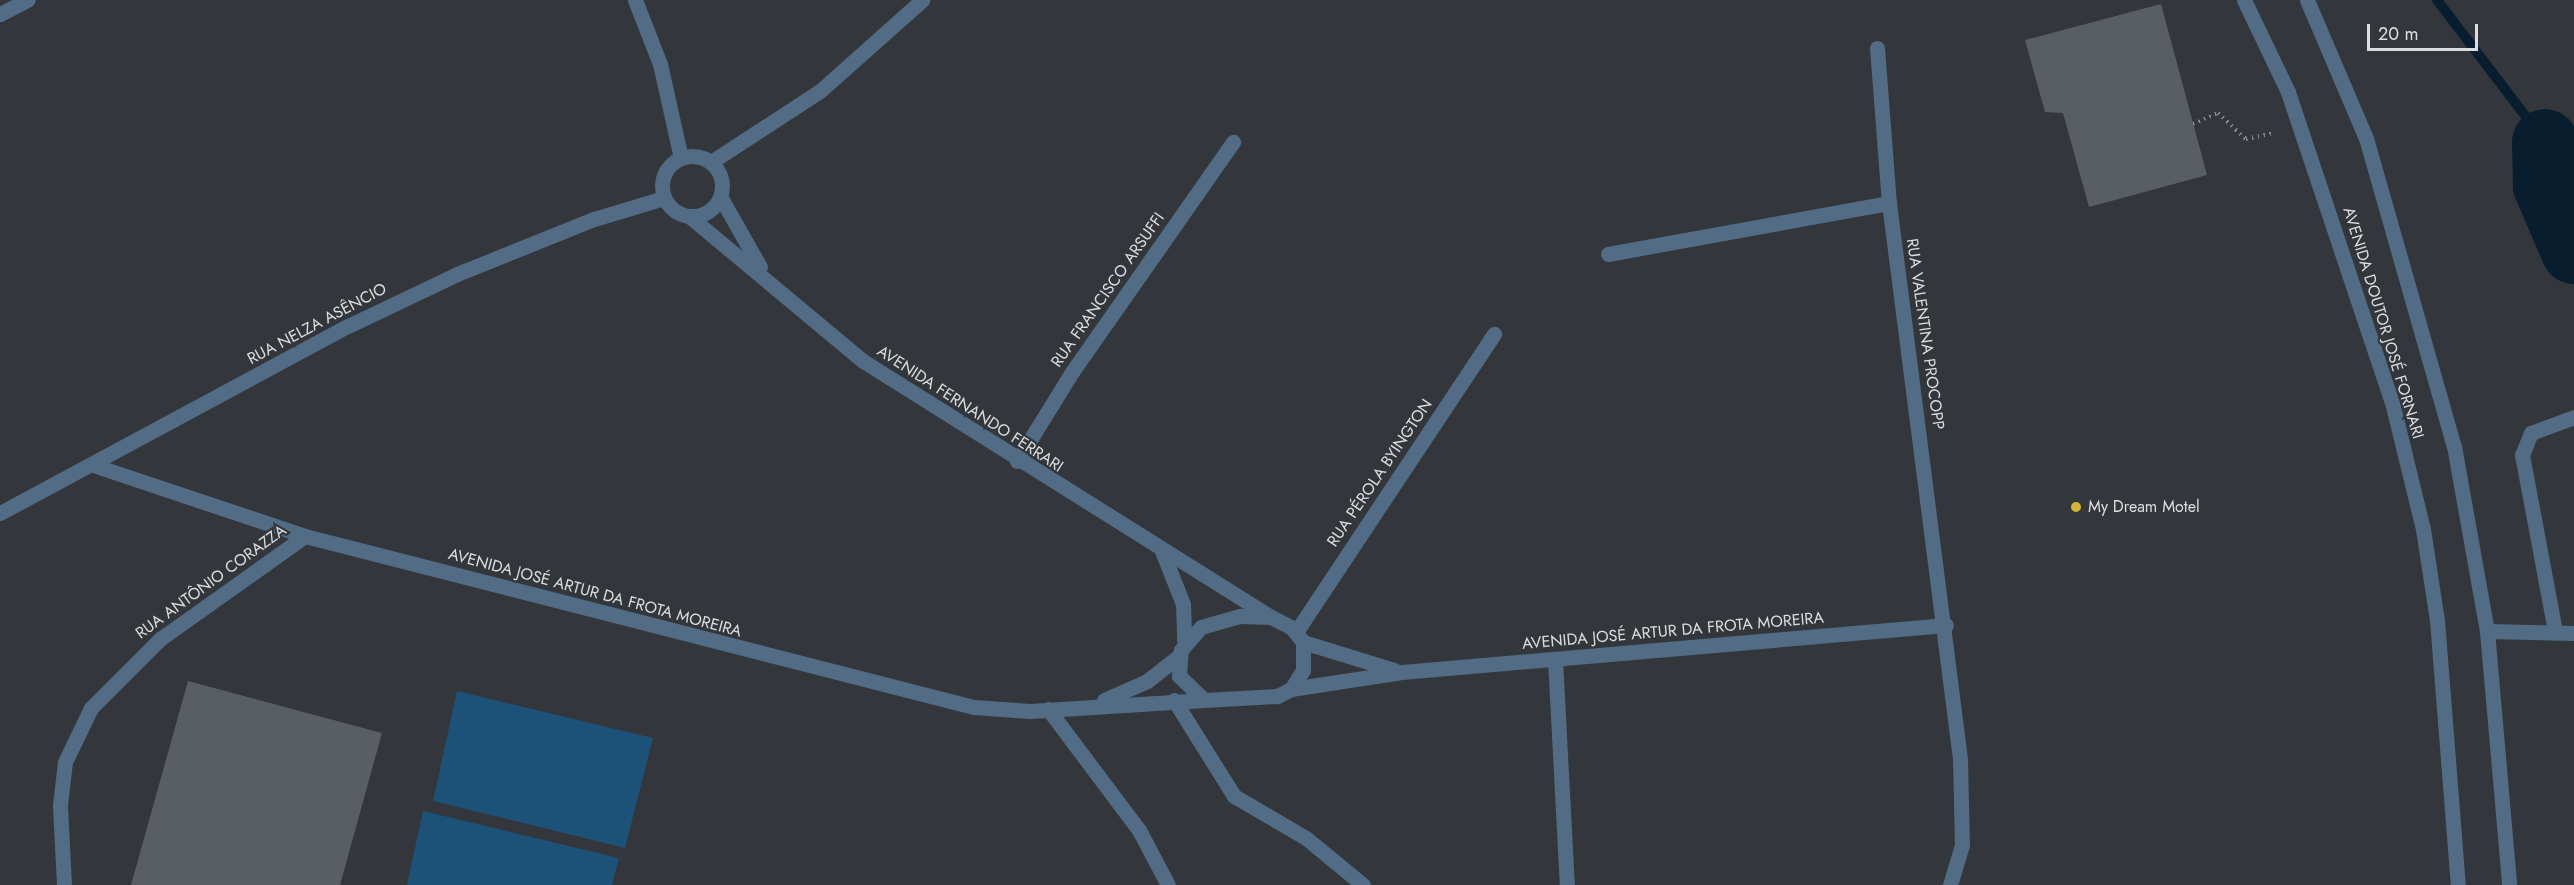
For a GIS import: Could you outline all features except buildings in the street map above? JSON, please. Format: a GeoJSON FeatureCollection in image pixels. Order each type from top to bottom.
{"type":"FeatureCollection","features":[{"type":"Feature","properties":{"kind":"street"},"geometry":{"type":"LineString","coordinates":[[0,14],[28,0]]}},
{"type":"Feature","properties":{"kind":"street"},"geometry":{"type":"LineString","coordinates":[[635,0],[660,64],[681,158]]}},
{"type":"Feature","properties":{"kind":"street"},"geometry":{"type":"LineString","coordinates":[[721,198],[708,212],[689,216],[672,209],[664,198],[665,171],[681,158],[711,162],[820,91],[922,0]]}},
{"type":"Feature","properties":{"kind":"street","name":"AVENIDA DOUTOR JOSÉ FORNARI"},"geometry":{"type":"LineString","coordinates":[[2244,0],[2301,128],[2392,402],[2423,529],[2437,620],[2458,885]]}},
{"type":"Feature","properties":{"kind":"street","name":"AVENIDA DOUTOR JOSÉ FORNARI"},"geometry":{"type":"LineString","coordinates":[[2307,0],[2366,138],[2454,446],[2487,631],[2509,885]]}},
{"type":"Feature","properties":{"kind":"street","name":"RUA VALENTINA PROCOPP"},"geometry":{"type":"LineString","coordinates":[[1876,48],[1889,203],[1946,625],[1963,801],[1962,845],[1950,885]]}},
{"type":"Feature","properties":{"kind":"street","name":"RUA FRANCISCO ARSUFFI"},"geometry":{"type":"LineString","coordinates":[[1017,461],[1072,372],[1233,142]]}},
{"type":"Feature","properties":{"kind":"street"},"geometry":{"type":"LineString","coordinates":[[711,162],[722,180],[721,198],[770,282]]}},
{"type":"Feature","properties":{"kind":"street","name":"RUA NELZA ASÊNCIO"},"geometry":{"type":"LineString","coordinates":[[0,513],[96,466],[413,295],[594,219],[664,198]]}},
{"type":"Feature","properties":{"kind":"street"},"geometry":{"type":"LineString","coordinates":[[1608,254],[1889,203]]}},
{"type":"Feature","properties":{"kind":"street","name":"AVENIDA FERNANDO FERRARI"},"geometry":{"type":"LineString","coordinates":[[689,216],[863,361],[1017,461],[1270,617]]}},
{"type":"Feature","properties":{"kind":"street","name":"RUA PÉROLA BYINGTON"},"geometry":{"type":"LineString","coordinates":[[1300,637],[1494,334]]}},
{"type":"Feature","properties":{"kind":"street"},"geometry":{"type":"LineString","coordinates":[[2555,631],[2522,455],[2531,433],[2574,417]]}},
{"type":"Feature","properties":{"kind":"street","name":"AVENIDA JOSÉ ARTUR DA FROTA MOREIRA"},"geometry":{"type":"LineString","coordinates":[[96,466],[305,536],[932,698],[1001,710],[1048,710],[1093,705],[1204,700]]}},
{"type":"Feature","properties":{"kind":"street","name":"RUA ANTÔNIO CORAZZA"},"geometry":{"type":"LineString","coordinates":[[64,885],[60,806],[65,762],[91,708],[160,639],[305,536]]}},
{"type":"Feature","properties":{"kind":"street"},"geometry":{"type":"LineString","coordinates":[[1162,551],[1183,604],[1184,642],[1178,657],[1185,686],[1204,700],[1253,701],[1291,689],[1306,663],[1300,637],[1270,617],[1220,619],[1184,642]]}},
{"type":"Feature","properties":{"kind":"street","name":"AVENIDA JOSÉ ARTUR DA FROTA MOREIRA"},"geometry":{"type":"LineString","coordinates":[[1291,689],[1402,672],[1946,625]]}},
{"type":"Feature","properties":{"kind":"street"},"geometry":{"type":"LineString","coordinates":[[2487,631],[2574,633]]}},
{"type":"Feature","properties":{"kind":"street","name":"AVENIDA JOSÉ ARTUR DA FROTA MOREIRA"},"geometry":{"type":"LineString","coordinates":[[1300,637],[1402,672]]}},
{"type":"Feature","properties":{"kind":"street","name":"AVENIDA JOSÉ ARTUR DA FROTA MOREIRA"},"geometry":{"type":"LineString","coordinates":[[1093,705],[1147,681],[1178,657]]}},
{"type":"Feature","properties":{"kind":"street"},"geometry":{"type":"LineString","coordinates":[[1555,659],[1567,885]]}},
{"type":"Feature","properties":{"kind":"street"},"geometry":{"type":"LineString","coordinates":[[1174,700],[1234,796],[1306,838],[1363,885]]}},
{"type":"Feature","properties":{"kind":"street"},"geometry":{"type":"LineString","coordinates":[[1048,710],[1132,821],[1168,885]]}},
{"type":"Feature","properties":{"kind":"path"},"geometry":{"type":"LineString","coordinates":[[2193,124],[2218,113],[2246,139],[2301,128]]}},
{"type":"Feature","properties":{"kind":"shaded area"},"geometry":{"type":"Polygon","coordinates":[[[457,691],[653,738],[625,848],[433,801],[457,691]]]}},
{"type":"Feature","properties":{"kind":"shaded area"},"geometry":{"type":"Polygon","coordinates":[[[423,811],[619,858],[612,885],[407,885],[423,811]]]}},
{"type":"Feature","properties":{"kind":"waterway"},"geometry":{"type":"LineString","coordinates":[[2437,0],[2545,142]]}},
{"type":"Feature","properties":{"kind":"waterway"},"geometry":{"type":"LineString","coordinates":[[2545,142],[2546,186],[2574,251]]}},
{"type":"Feature","properties":{"kind":"place","name":"My Dream Motel"},"geometry":{"type":"Point","coordinates":[2076,507]}}]}
